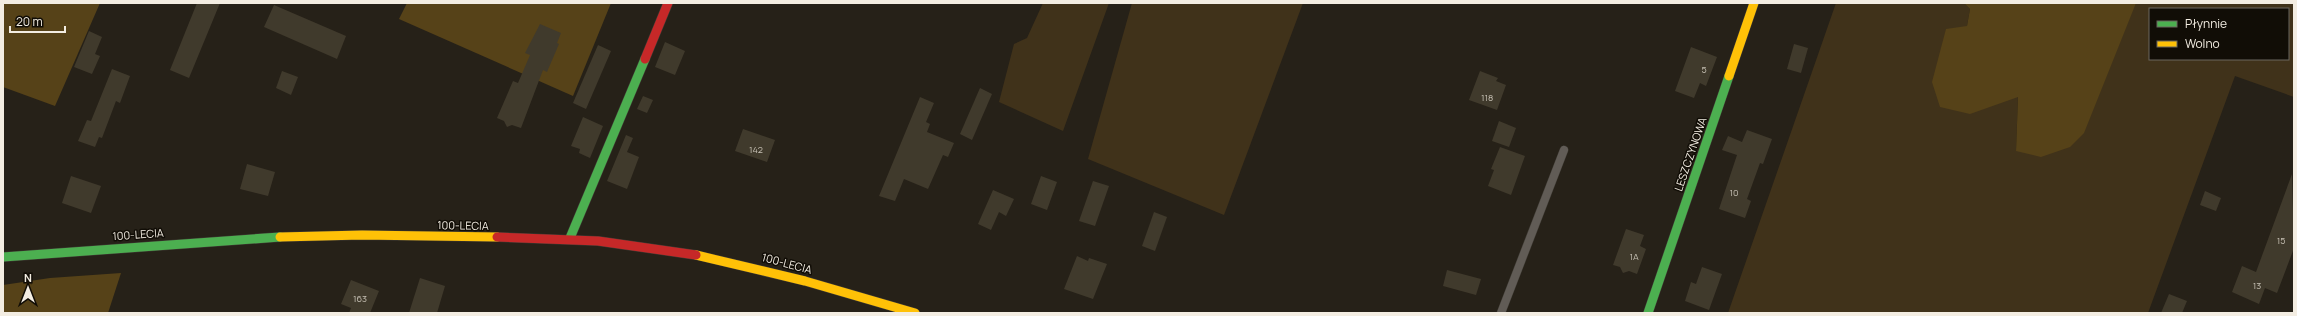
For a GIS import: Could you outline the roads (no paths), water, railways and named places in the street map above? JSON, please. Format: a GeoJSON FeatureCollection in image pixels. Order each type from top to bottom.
{"type":"FeatureCollection","features":[{"type":"Feature","properties":{"kind":"street"},"geometry":{"type":"LineString","coordinates":[[570,238],[668,3]]}},
{"type":"Feature","properties":{"kind":"street","name":"LESZCZYNOWA"},"geometry":{"type":"LineString","coordinates":[[1648,313],[1754,3]]}},
{"type":"Feature","properties":{"kind":"street","name":"100-LECIA"},"geometry":{"type":"LineString","coordinates":[[3,258],[142,246],[301,236],[351,235],[570,238],[661,249],[732,262],[789,275],[915,313]]}},
{"type":"Feature","properties":{"kind":"lane"},"geometry":{"type":"LineString","coordinates":[[1501,313],[1564,150]]}}]}
